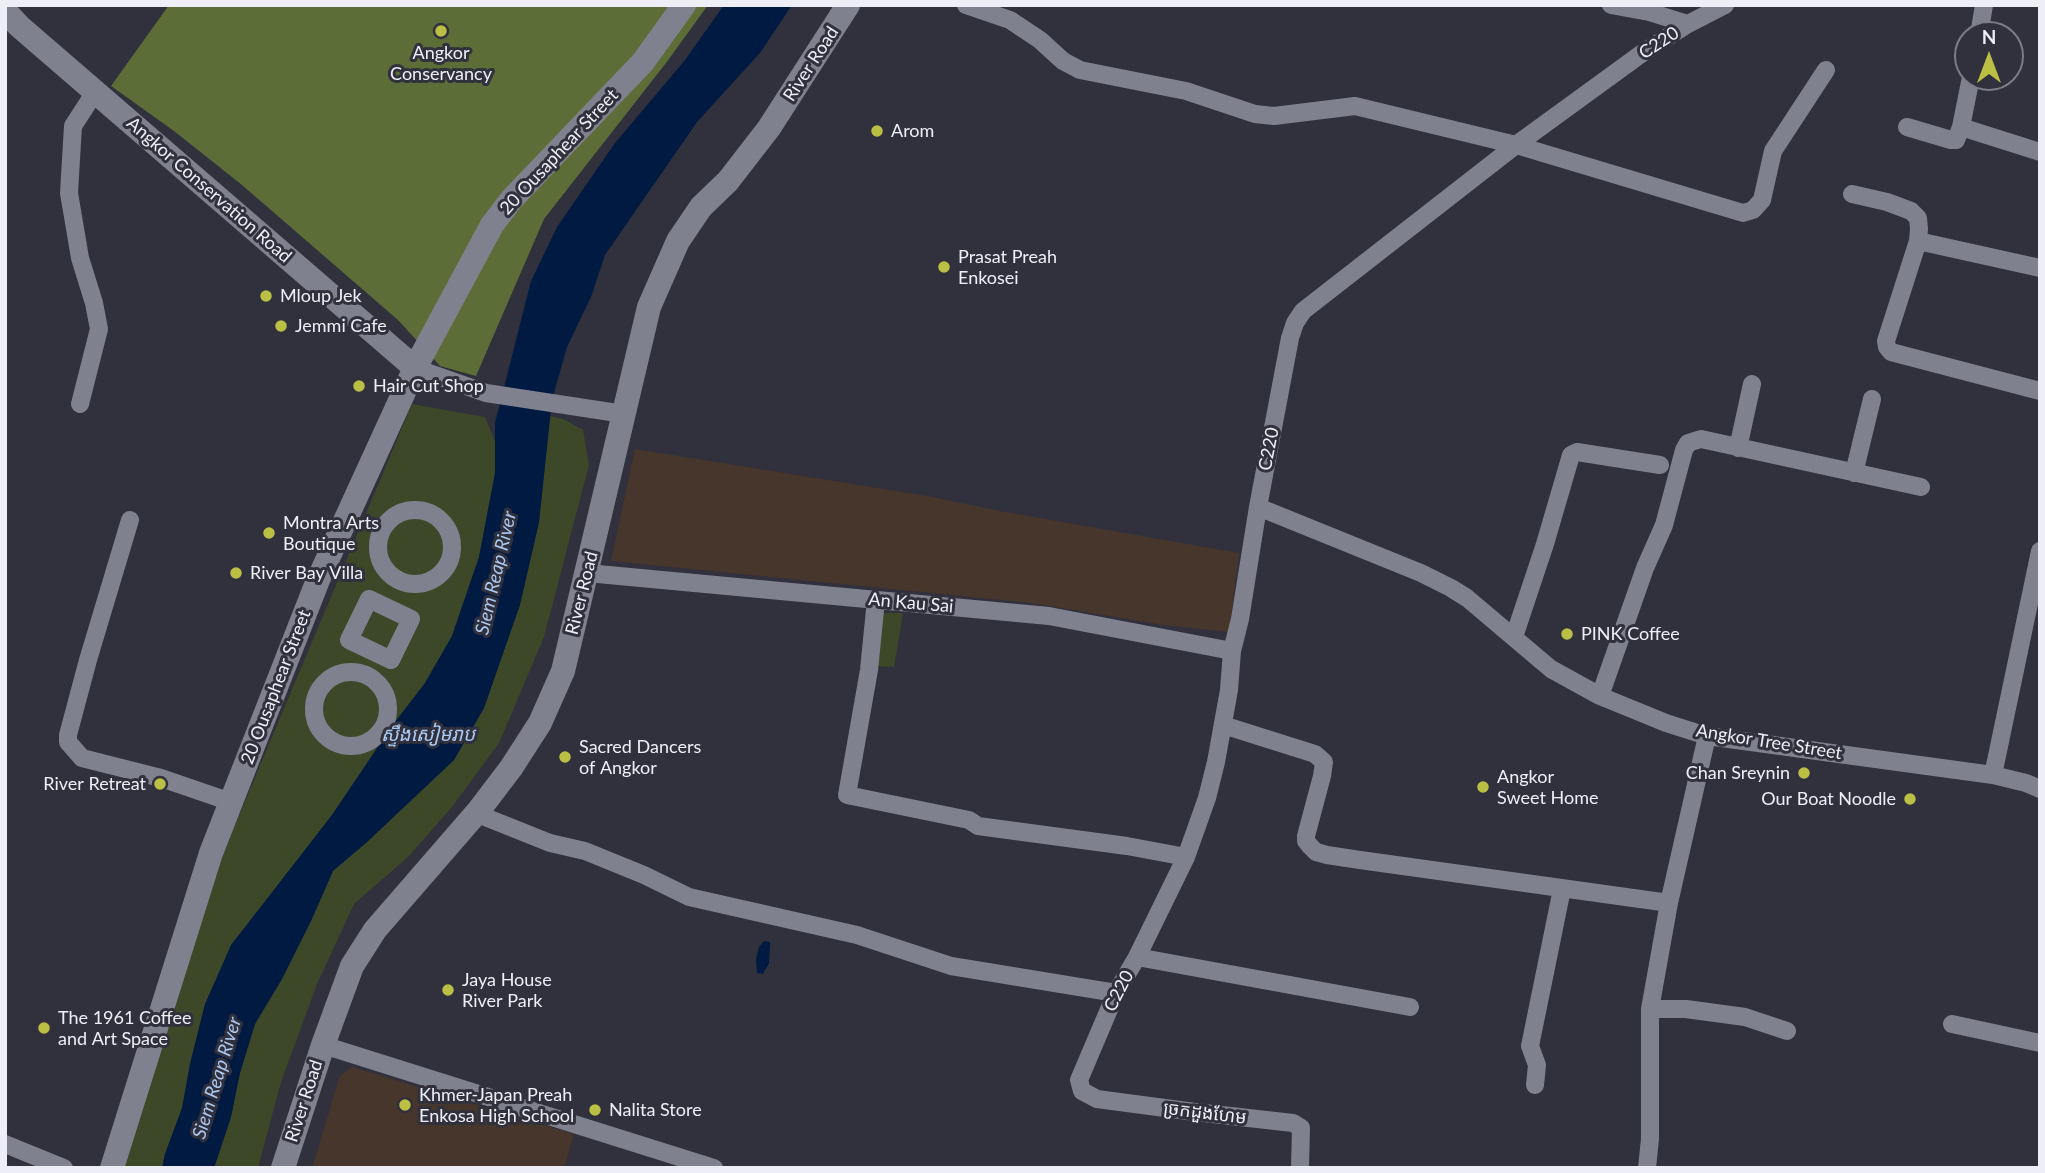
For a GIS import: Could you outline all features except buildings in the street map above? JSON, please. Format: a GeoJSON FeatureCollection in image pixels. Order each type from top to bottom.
{"type":"FeatureCollection","features":[{"type":"Feature","properties":{"kind":"street","name":"20 Ousaphear Street"},"geometry":{"type":"LineString","coordinates":[[112,1168],[211,853],[318,580],[415,368],[492,225],[511,200],[643,62],[684,5]]}},
{"type":"Feature","properties":{"kind":"street","name":"River Road"},"geometry":{"type":"LineString","coordinates":[[283,1168],[352,965],[374,930],[479,810],[511,768],[540,723],[563,671],[649,307],[678,241],[701,207],[728,181],[769,128],[848,5]]}},
{"type":"Feature","properties":{"kind":"street"},"geometry":{"type":"LineString","coordinates":[[966,5],[1010,20],[1040,40],[1063,61],[1080,69],[1186,91],[1255,114],[1275,116],[1355,106],[1516,145],[1743,213],[1753,210],[1762,200],[1773,150],[1826,69]]}},
{"type":"Feature","properties":{"kind":"street"},"geometry":{"type":"LineString","coordinates":[[1611,5],[1649,12],[1688,24]]}},
{"type":"Feature","properties":{"kind":"street","name":"C220"},"geometry":{"type":"LineString","coordinates":[[1079,1080],[1116,993],[1137,957],[1186,857],[1207,798],[1229,690],[1232,651],[1240,619],[1258,507],[1295,323],[1303,312],[1516,145],[1642,54],[1688,24],[1725,5]]}},
{"type":"Feature","properties":{"kind":"street","name":"Angkor Conservation Road"},"geometry":{"type":"LineString","coordinates":[[5,11],[19,26],[415,368]]}},
{"type":"Feature","properties":{"kind":"street"},"geometry":{"type":"LineString","coordinates":[[1907,127],[1951,141],[1956,140],[1968,91]]}},
{"type":"Feature","properties":{"kind":"street"},"geometry":{"type":"LineString","coordinates":[[80,404],[99,329],[80,258],[69,193],[74,126],[95,92]]}},
{"type":"Feature","properties":{"kind":"street"},"geometry":{"type":"LineString","coordinates":[[1961,127],[2040,152]]}},
{"type":"Feature","properties":{"kind":"street"},"geometry":{"type":"LineString","coordinates":[[1852,194],[1912,211],[1917,218],[1917,241],[1886,341],[1891,352],[2040,391]]}},
{"type":"Feature","properties":{"kind":"street"},"geometry":{"type":"LineString","coordinates":[[1917,241],[2040,268]]}},
{"type":"Feature","properties":{"kind":"street"},"geometry":{"type":"LineString","coordinates":[[415,368],[485,393],[624,414]]}},
{"type":"Feature","properties":{"kind":"street"},"geometry":{"type":"LineString","coordinates":[[1738,448],[1752,384]]}},
{"type":"Feature","properties":{"kind":"street"},"geometry":{"type":"LineString","coordinates":[[1854,473],[1872,399]]}},
{"type":"Feature","properties":{"kind":"street"},"geometry":{"type":"LineString","coordinates":[[1600,696],[1645,568],[1664,525],[1688,443],[1701,439],[1921,487]]}},
{"type":"Feature","properties":{"kind":"street"},"geometry":{"type":"LineString","coordinates":[[1514,637],[1571,455],[1577,452],[1660,465]]}},
{"type":"Feature","properties":{"kind":"street","name":"Angkor Tree Street"},"geometry":{"type":"LineString","coordinates":[[1258,507],[1421,573],[1451,588],[1551,669],[1600,696],[1666,723],[1707,736],[1993,775],[2040,789]]}},
{"type":"Feature","properties":{"kind":"street"},"geometry":{"type":"LineString","coordinates":[[413,510],[431,514],[446,527],[450,535],[451,554],[447,563],[435,578],[426,582],[407,583],[383,567],[379,558],[378,539],[387,522],[403,512],[413,510]]}},
{"type":"Feature","properties":{"kind":"street"},"geometry":{"type":"LineString","coordinates":[[130,520],[88,660],[68,742],[82,758],[162,778],[231,802]]}},
{"type":"Feature","properties":{"kind":"street"},"geometry":{"type":"LineString","coordinates":[[1993,775],[2040,551]]}},
{"type":"Feature","properties":{"kind":"street","name":"An Kau Sai"},"geometry":{"type":"LineString","coordinates":[[587,573],[1049,616],[1232,651]]}},
{"type":"Feature","properties":{"kind":"street"},"geometry":{"type":"LineString","coordinates":[[876,600],[869,670],[847,795],[969,820],[978,826],[1127,846],[1186,857]]}},
{"type":"Feature","properties":{"kind":"street"},"geometry":{"type":"LineString","coordinates":[[339,674],[368,677],[376,682],[386,698],[387,717],[383,726],[378,734],[362,744],[352,746],[334,742],[326,737],[316,721],[314,702],[318,692],[331,678],[339,674]]}},
{"type":"Feature","properties":{"kind":"street"},"geometry":{"type":"LineString","coordinates":[[1223,724],[1315,754],[1324,762],[1306,836],[1306,841],[1316,852],[1669,903]]}},
{"type":"Feature","properties":{"kind":"street"},"geometry":{"type":"LineString","coordinates":[[1647,1168],[1650,1139],[1650,1009],[1669,903],[1707,736]]}},
{"type":"Feature","properties":{"kind":"street"},"geometry":{"type":"LineString","coordinates":[[479,810],[485,817],[550,843],[586,851],[689,897],[857,935],[951,967],[1116,993]]}},
{"type":"Feature","properties":{"kind":"street"},"geometry":{"type":"LineString","coordinates":[[1535,1085],[1537,1065],[1530,1046],[1562,889]]}},
{"type":"Feature","properties":{"kind":"street"},"geometry":{"type":"LineString","coordinates":[[1137,957],[1410,1007]]}},
{"type":"Feature","properties":{"kind":"street"},"geometry":{"type":"LineString","coordinates":[[1650,1009],[1686,1009],[1745,1017],[1787,1031]]}},
{"type":"Feature","properties":{"kind":"street"},"geometry":{"type":"LineString","coordinates":[[1952,1024],[2040,1043]]}},
{"type":"Feature","properties":{"kind":"street"},"geometry":{"type":"LineString","coordinates":[[323,1045],[714,1168]]}},
{"type":"Feature","properties":{"kind":"street","name":"ច្រកដួងហែម"},"geometry":{"type":"LineString","coordinates":[[1079,1080],[1082,1091],[1097,1098],[1174,1110],[1293,1123],[1301,1128],[1300,1168]]}},
{"type":"Feature","properties":{"kind":"street"},"geometry":{"type":"LineString","coordinates":[[5,1144],[64,1168]]}},
{"type":"Feature","properties":{"kind":"shaded area"},"geometry":{"type":"Polygon","coordinates":[[[635,449],[927,496],[1239,553],[1229,632],[1163,625],[1032,603],[611,561],[635,449]]]}},
{"type":"Feature","properties":{"kind":"shaded area","name":"Khmer-Japan Preah Enkosa High School"},"geometry":{"type":"Polygon","coordinates":[[[352,1067],[574,1134],[564,1168],[312,1168],[340,1076],[352,1067]]]}},
{"type":"Feature","properties":{"kind":"green space"},"geometry":{"type":"Polygon","coordinates":[[[169,5],[708,5],[544,219],[476,376],[440,366],[398,320],[242,185],[111,86],[169,5]]]}},
{"type":"Feature","properties":{"kind":"green space"},"geometry":{"type":"Polygon","coordinates":[[[412,404],[485,417],[495,441],[495,473],[479,557],[452,636],[425,683],[392,726],[332,815],[271,894],[205,1004],[182,1108],[162,1168],[123,1168],[225,849],[412,404]]]}},
{"type":"Feature","properties":{"kind":"green space"},"geometry":{"type":"Polygon","coordinates":[[[550,416],[563,419],[583,430],[589,465],[544,637],[499,743],[452,807],[408,857],[354,904],[317,984],[281,1082],[258,1168],[214,1168],[231,1117],[240,1073],[255,1024],[282,979],[333,871],[454,760],[484,708],[519,605],[539,522],[550,416]]]}},
{"type":"Feature","properties":{"kind":"green space"},"geometry":{"type":"Polygon","coordinates":[[[883,613],[903,613],[894,667],[877,666],[883,613]]]}},
{"type":"Feature","properties":{"kind":"water","name":"ស្ទឹងសៀមរាប"},"geometry":{"type":"Polygon","coordinates":[[[724,5],[792,5],[760,53],[697,122],[605,255],[591,297],[567,347],[552,400],[539,522],[520,605],[484,708],[454,760],[333,871],[282,979],[255,1024],[240,1073],[231,1117],[214,1168],[162,1168],[182,1108],[205,1004],[231,945],[332,815],[392,726],[425,683],[452,636],[479,557],[495,473],[495,423],[531,281],[557,227],[615,143],[685,60],[724,5]]]}},
{"type":"Feature","properties":{"kind":"water"},"geometry":{"type":"Polygon","coordinates":[[[764,941],[770,944],[769,963],[763,974],[757,973],[756,959],[759,947],[764,941]]]}},
{"type":"Feature","properties":{"kind":"place","name":"Angkor Conservancy"},"geometry":{"type":"Point","coordinates":[441,31]}},
{"type":"Feature","properties":{"kind":"place","name":"Arom"},"geometry":{"type":"Point","coordinates":[877,131]}},
{"type":"Feature","properties":{"kind":"place","name":"Prasat Preah Enkosei"},"geometry":{"type":"Point","coordinates":[944,267]}},
{"type":"Feature","properties":{"kind":"place","name":"Mloup Jek"},"geometry":{"type":"Point","coordinates":[266,296]}},
{"type":"Feature","properties":{"kind":"place","name":"Jemmi Cafe"},"geometry":{"type":"Point","coordinates":[281,326]}},
{"type":"Feature","properties":{"kind":"place","name":"Hair Cut Shop"},"geometry":{"type":"Point","coordinates":[359,386]}},
{"type":"Feature","properties":{"kind":"place","name":"Montra Arts Boutique"},"geometry":{"type":"Point","coordinates":[269,533]}},
{"type":"Feature","properties":{"kind":"place","name":"River Bay Villa"},"geometry":{"type":"Point","coordinates":[236,573]}},
{"type":"Feature","properties":{"kind":"place","name":"PINK Coffee"},"geometry":{"type":"Point","coordinates":[1567,634]}},
{"type":"Feature","properties":{"kind":"place","name":"Sacred Dancers of Angkor"},"geometry":{"type":"Point","coordinates":[565,757]}},
{"type":"Feature","properties":{"kind":"place","name":"Chan Sreynin"},"geometry":{"type":"Point","coordinates":[1804,773]}},
{"type":"Feature","properties":{"kind":"place","name":"River Retreat"},"geometry":{"type":"Point","coordinates":[160,784]}},
{"type":"Feature","properties":{"kind":"place","name":"Angkor Sweet Home"},"geometry":{"type":"Point","coordinates":[1483,787]}},
{"type":"Feature","properties":{"kind":"place","name":"Our Boat Noodle"},"geometry":{"type":"Point","coordinates":[1910,799]}},
{"type":"Feature","properties":{"kind":"place","name":"Jaya House River Park"},"geometry":{"type":"Point","coordinates":[448,990]}},
{"type":"Feature","properties":{"kind":"place","name":"The 1961 Coffee and Art Space"},"geometry":{"type":"Point","coordinates":[44,1028]}},
{"type":"Feature","properties":{"kind":"place","name":"Khmer-Japan Preah Enkosa High School"},"geometry":{"type":"Point","coordinates":[405,1105]}},
{"type":"Feature","properties":{"kind":"place","name":"Nalita Store"},"geometry":{"type":"Point","coordinates":[595,1110]}},
{"type":"Feature","properties":{"kind":"water label","name":"Siem Reap River"},"geometry":{"type":"Point","coordinates":[496,573]}},
{"type":"Feature","properties":{"kind":"water label","name":"Siem Reap River"},"geometry":{"type":"Point","coordinates":[217,1078]}}]}
